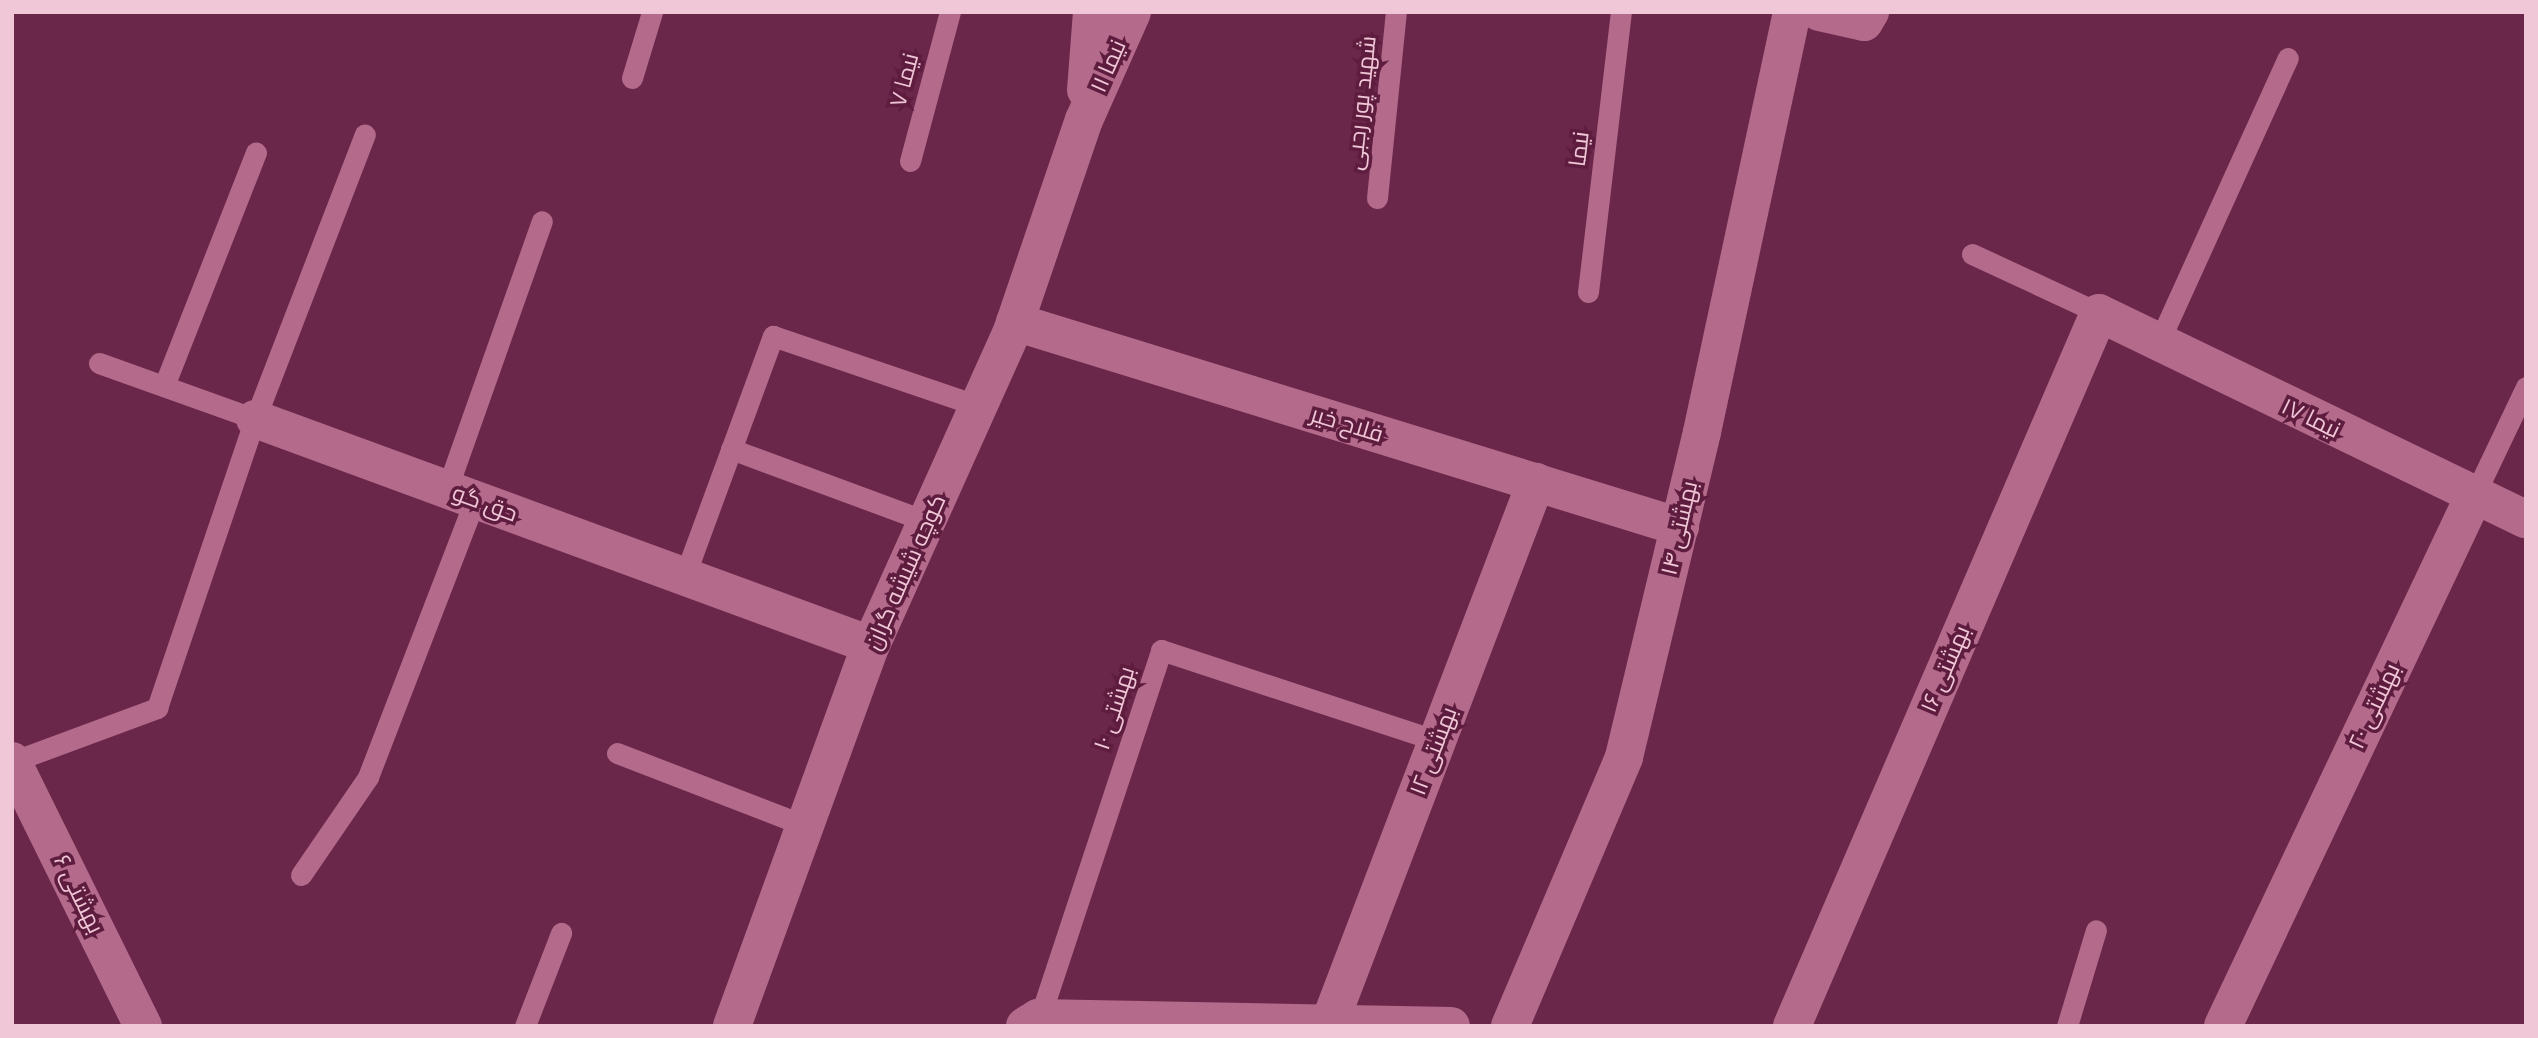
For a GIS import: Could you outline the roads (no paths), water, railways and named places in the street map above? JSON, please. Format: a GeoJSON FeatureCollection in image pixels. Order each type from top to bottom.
{"type":"FeatureCollection","features":[{"type":"Feature","properties":{"kind":"street"},"geometry":{"type":"LineString","coordinates":[[1084,120],[1092,12]]}},
{"type":"Feature","properties":{"kind":"street","name":"نیما ۱۱"},"geometry":{"type":"LineString","coordinates":[[1084,120],[1132,12]]}},
{"type":"Feature","properties":{"kind":"street","name":"بهشتی ۱۴"},"geometry":{"type":"LineString","coordinates":[[1510,1026],[1624,757],[1680,527],[1791,12]]}},
{"type":"Feature","properties":{"kind":"street"},"geometry":{"type":"LineString","coordinates":[[1819,12],[1867,17]]}},
{"type":"Feature","properties":{"kind":"street","name":"کوچه شیشه گران"},"geometry":{"type":"LineString","coordinates":[[732,1026],[871,645],[1015,322],[1084,120]]}},
{"type":"Feature","properties":{"kind":"street","name":"نیما ۱۷"},"geometry":{"type":"LineString","coordinates":[[2099,313],[2158,344],[2526,519]]}},
{"type":"Feature","properties":{"kind":"street","name":"بهشتی ۱۶"},"geometry":{"type":"LineString","coordinates":[[1792,1026],[2099,313]]}},
{"type":"Feature","properties":{"kind":"street","name":"فلاح خیر"},"geometry":{"type":"LineString","coordinates":[[1015,322],[1680,527]]}},
{"type":"Feature","properties":{"kind":"street","name":"حق گو"},"geometry":{"type":"LineString","coordinates":[[255,419],[871,645]]}},
{"type":"Feature","properties":{"kind":"street","name":"بهشتی ۱۲"},"geometry":{"type":"LineString","coordinates":[[1331,1019],[1536,482]]}},
{"type":"Feature","properties":{"kind":"street","name":"بهشتی ۲۰"},"geometry":{"type":"LineString","coordinates":[[2223,1026],[2474,496]]}},
{"type":"Feature","properties":{"kind":"street","name":"بهشتی ۶"},"geometry":{"type":"LineString","coordinates":[[13,761],[144,1026]]}},
{"type":"Feature","properties":{"kind":"street"},"geometry":{"type":"LineString","coordinates":[[1034,1023],[1331,1019],[1432,1025]]}},
{"type":"Feature","properties":{"kind":"lane"},"geometry":{"type":"LineString","coordinates":[[632,78],[652,12]]}},
{"type":"Feature","properties":{"kind":"lane","name":"نیما ۷"},"geometry":{"type":"LineString","coordinates":[[910,161],[950,12]]}},
{"type":"Feature","properties":{"kind":"lane","name":"شهید پور رجبی"},"geometry":{"type":"LineString","coordinates":[[1377,198],[1396,12]]}},
{"type":"Feature","properties":{"kind":"lane","name":"نیما"},"geometry":{"type":"LineString","coordinates":[[1588,292],[1621,12]]}},
{"type":"Feature","properties":{"kind":"lane"},"geometry":{"type":"LineString","coordinates":[[2158,344],[2288,58]]}},
{"type":"Feature","properties":{"kind":"lane"},"geometry":{"type":"LineString","coordinates":[[13,761],[157,708],[255,419],[365,134]]}},
{"type":"Feature","properties":{"kind":"lane"},"geometry":{"type":"LineString","coordinates":[[164,386],[256,152]]}},
{"type":"Feature","properties":{"kind":"lane"},"geometry":{"type":"LineString","coordinates":[[301,875],[368,777],[461,494],[542,221]]}},
{"type":"Feature","properties":{"kind":"lane"},"geometry":{"type":"LineString","coordinates":[[1972,254],[2099,313]]}},
{"type":"Feature","properties":{"kind":"lane"},"geometry":{"type":"LineString","coordinates":[[685,575],[773,336],[979,406]]}},
{"type":"Feature","properties":{"kind":"lane","name":"حق گو"},"geometry":{"type":"LineString","coordinates":[[99,363],[255,419]]}},
{"type":"Feature","properties":{"kind":"lane","name":"بهشتی ۲۰"},"geometry":{"type":"LineString","coordinates":[[2474,496],[2526,387]]}},
{"type":"Feature","properties":{"kind":"lane"},"geometry":{"type":"LineString","coordinates":[[731,449],[926,522]]}},
{"type":"Feature","properties":{"kind":"lane","name":"بهشتی ۱۰"},"geometry":{"type":"LineString","coordinates":[[1034,1023],[1161,650],[1437,741]]}},
{"type":"Feature","properties":{"kind":"lane"},"geometry":{"type":"LineString","coordinates":[[617,753],[806,826]]}},
{"type":"Feature","properties":{"kind":"lane"},"geometry":{"type":"LineString","coordinates":[[2067,1026],[2096,930]]}},
{"type":"Feature","properties":{"kind":"lane"},"geometry":{"type":"LineString","coordinates":[[525,1026],[561,933]]}}]}
